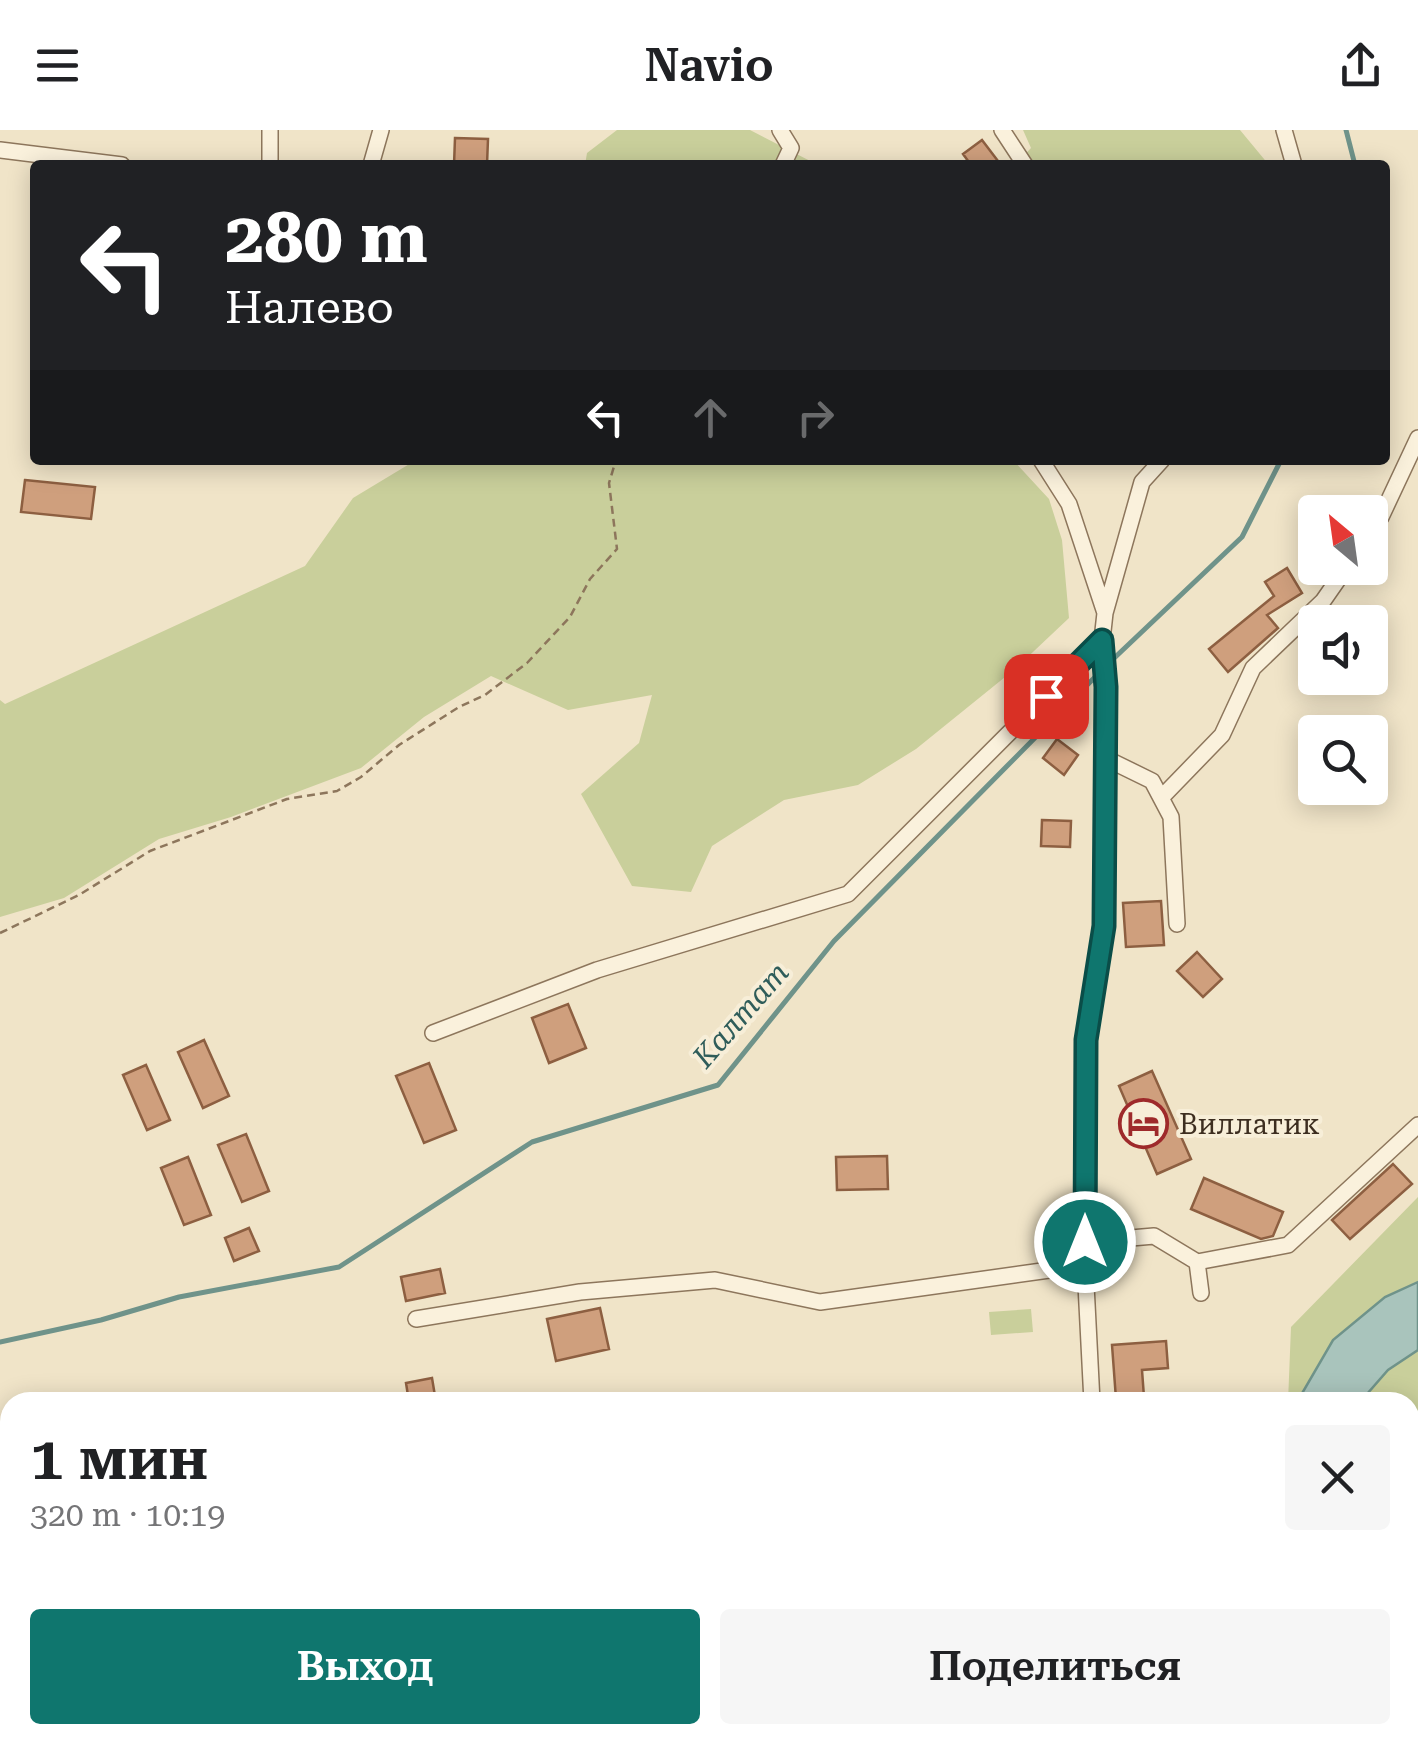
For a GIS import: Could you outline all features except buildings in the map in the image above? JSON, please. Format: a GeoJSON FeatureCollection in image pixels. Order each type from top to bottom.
{"type":"FeatureCollection","features":[{"type":"Feature","properties":{"kind":"street"},"geometry":{"type":"LineString","coordinates":[[270,130],[270,160]]}},
{"type":"Feature","properties":{"kind":"street"},"geometry":{"type":"LineString","coordinates":[[372,160],[381,130]]}},
{"type":"Feature","properties":{"kind":"street"},"geometry":{"type":"LineString","coordinates":[[780,130],[791,148],[786,160]]}},
{"type":"Feature","properties":{"kind":"street"},"geometry":{"type":"LineString","coordinates":[[1002,130],[1023,160]]}},
{"type":"Feature","properties":{"kind":"street"},"geometry":{"type":"LineString","coordinates":[[1284,130],[1293,160]]}},
{"type":"Feature","properties":{"kind":"street"},"geometry":{"type":"LineString","coordinates":[[0,150],[81,160]]}},
{"type":"Feature","properties":{"kind":"street"},"geometry":{"type":"LineString","coordinates":[[1388,502],[1418,438]]}},
{"type":"Feature","properties":{"kind":"street"},"geometry":{"type":"LineString","coordinates":[[1044,465],[1068,504],[1105,614]]}},
{"type":"Feature","properties":{"kind":"street"},"geometry":{"type":"LineString","coordinates":[[1091,1392],[1085,1266],[1086,1040],[1104,926],[1105,614],[1142,482],[1157,465]]}},
{"type":"Feature","properties":{"kind":"street"},"geometry":{"type":"LineString","coordinates":[[1161,798],[1222,735],[1252,668],[1323,601],[1334,585]]}},
{"type":"Feature","properties":{"kind":"street"},"geometry":{"type":"LineString","coordinates":[[433,1033],[598,970],[848,894],[1104,644]]}},
{"type":"Feature","properties":{"kind":"street"},"geometry":{"type":"LineString","coordinates":[[1106,758],[1152,781],[1171,818],[1177,924]]}},
{"type":"Feature","properties":{"kind":"street"},"geometry":{"type":"LineString","coordinates":[[1085,1242],[1154,1236],[1197,1262],[1288,1245],[1418,1125]]}},
{"type":"Feature","properties":{"kind":"street"},"geometry":{"type":"LineString","coordinates":[[1197,1262],[1201,1293]]}},
{"type":"Feature","properties":{"kind":"street"},"geometry":{"type":"LineString","coordinates":[[416,1319],[580,1292],[715,1280],[820,1302],[1085,1266]]}},
{"type":"Feature","properties":{"kind":"path"},"geometry":{"type":"LineString","coordinates":[[0,932],[92,888],[150,850],[288,799],[338,791],[398,745],[503,682],[527,663],[570,616],[590,579],[617,549],[609,483],[614,465]]}},
{"type":"Feature","properties":{"kind":"green space"},"geometry":{"type":"Polygon","coordinates":[[[617,130],[750,130],[808,160],[586,160],[587,153],[617,130]]]}},
{"type":"Feature","properties":{"kind":"green space"},"geometry":{"type":"Polygon","coordinates":[[[1023,130],[1240,130],[1265,160],[1020,160],[1031,148],[1023,130]]]}},
{"type":"Feature","properties":{"kind":"green space"},"geometry":{"type":"Polygon","coordinates":[[[408,465],[1018,465],[1049,499],[1062,540],[1069,618],[1015,669],[916,749],[858,785],[784,800],[712,846],[691,892],[632,886],[581,794],[639,743],[652,695],[568,710],[491,676],[424,717],[361,768],[231,817],[159,839],[64,898],[0,917],[0,700],[5,704],[305,566],[353,498],[408,465]]]}},
{"type":"Feature","properties":{"kind":"green space"},"geometry":{"type":"Polygon","coordinates":[[[1418,1197],[1418,1282],[1334,1340],[1303,1392],[1288,1392],[1291,1327],[1418,1197]]]}},
{"type":"Feature","properties":{"kind":"green space"},"geometry":{"type":"Polygon","coordinates":[[[1031,1309],[1033,1332],[991,1335],[989,1312],[1031,1309]]]}},
{"type":"Feature","properties":{"kind":"green space"},"geometry":{"type":"Polygon","coordinates":[[[1418,1350],[1418,1392],[1369,1392],[1388,1370],[1418,1350]]]}},
{"type":"Feature","properties":{"kind":"water"},"geometry":{"type":"Polygon","coordinates":[[[1418,1282],[1418,1350],[1388,1370],[1369,1392],[1303,1392],[1333,1340],[1385,1297],[1418,1282]]]}},
{"type":"Feature","properties":{"kind":"waterway","name":"Калтат"},"geometry":{"type":"LineString","coordinates":[[1346,130],[1354,160]]}},
{"type":"Feature","properties":{"kind":"waterway","name":"Калтат"},"geometry":{"type":"LineString","coordinates":[[1109,663],[1242,537],[1278,465]]}},
{"type":"Feature","properties":{"kind":"waterway","name":"Калтат"},"geometry":{"type":"LineString","coordinates":[[0,1342],[101,1320],[179,1297],[339,1267],[532,1142],[718,1085],[834,941],[1101,671]]}},
{"type":"Feature","properties":{"kind":"place","name":"Виллатик"},"geometry":{"type":"Point","coordinates":[1144,1124]}},
{"type":"Feature","properties":{"kind":"route"},"geometry":{"type":"LineString","coordinates":[[1046,696],[1102,640],[1106,687],[1104,926],[1086,1040],[1085,1242]]}}]}
